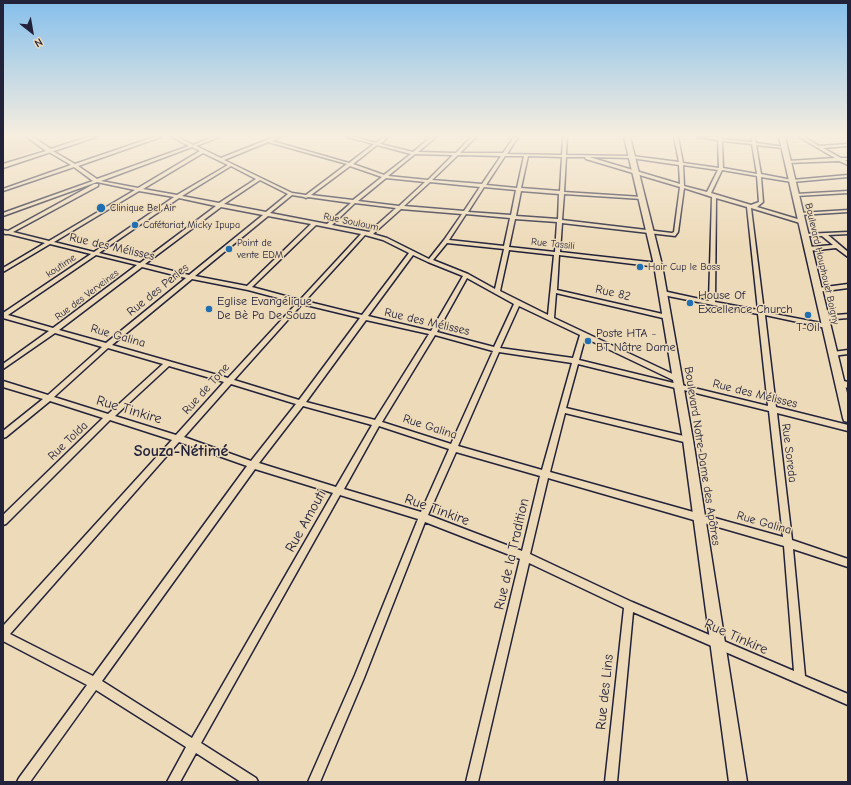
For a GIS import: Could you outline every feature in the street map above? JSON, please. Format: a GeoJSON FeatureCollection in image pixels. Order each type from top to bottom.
{"type":"FeatureCollection","features":[{"type":"Feature","properties":{"kind":"street"},"geometry":{"type":"LineString","coordinates":[[3,190],[52,174]]}},
{"type":"Feature","properties":{"kind":"street","name":"Rue Souloum"},"geometry":{"type":"LineString","coordinates":[[86,174],[96,181],[367,234],[466,275],[517,303],[583,334],[678,383]]}},
{"type":"Feature","properties":{"kind":"street"},"geometry":{"type":"LineString","coordinates":[[3,215],[116,174]]}},
{"type":"Feature","properties":{"kind":"street"},"geometry":{"type":"LineString","coordinates":[[3,270],[165,174]]}},
{"type":"Feature","properties":{"kind":"street","name":"koutime"},"geometry":{"type":"LineString","coordinates":[[3,316],[216,174]]}},
{"type":"Feature","properties":{"kind":"street"},"geometry":{"type":"LineString","coordinates":[[248,174],[292,194],[306,197],[355,201],[399,207],[560,221],[674,235],[676,232],[682,186],[681,174]]}},
{"type":"Feature","properties":{"kind":"street"},"geometry":{"type":"LineString","coordinates":[[306,197],[337,174]]}},
{"type":"Feature","properties":{"kind":"street"},"geometry":{"type":"LineString","coordinates":[[376,174],[385,177],[562,193],[642,198]]}},
{"type":"Feature","properties":{"kind":"street"},"geometry":{"type":"LineString","coordinates":[[328,226],[355,201],[389,174]]}},
{"type":"Feature","properties":{"kind":"street","name":"Rue de Tone"},"geometry":{"type":"LineString","coordinates":[[3,635],[302,301],[367,234],[437,174]]}},
{"type":"Feature","properties":{"kind":"street"},"geometry":{"type":"LineString","coordinates":[[430,261],[446,241],[492,174]]}},
{"type":"Feature","properties":{"kind":"street"},"geometry":{"type":"LineString","coordinates":[[497,292],[522,174]]}},
{"type":"Feature","properties":{"kind":"street"},"geometry":{"type":"LineString","coordinates":[[551,319],[564,174]]}},
{"type":"Feature","properties":{"kind":"street","name":"Boulevard Notre-Dame des Apôtres"},"geometry":{"type":"LineString","coordinates":[[636,174],[658,264],[688,440],[738,782]]}},
{"type":"Feature","properties":{"kind":"street"},"geometry":{"type":"LineString","coordinates":[[638,174],[802,222]]}},
{"type":"Feature","properties":{"kind":"street"},"geometry":{"type":"LineString","coordinates":[[708,194],[719,174]]}},
{"type":"Feature","properties":{"kind":"street"},"geometry":{"type":"LineString","coordinates":[[746,174],[792,181],[848,176]]}},
{"type":"Feature","properties":{"kind":"street","name":"Boulevard Houphouet Boigny"},"geometry":{"type":"LineString","coordinates":[[790,174],[848,418]]}},
{"type":"Feature","properties":{"kind":"street"},"geometry":{"type":"LineString","coordinates":[[749,207],[755,206],[761,202],[759,176]]}},
{"type":"Feature","properties":{"kind":"street","name":"Rue des Verveines"},"geometry":{"type":"LineString","coordinates":[[3,367],[54,331],[220,205],[259,179]]}},
{"type":"Feature","properties":{"kind":"street"},"geometry":{"type":"LineString","coordinates":[[5,233],[102,182]]}},
{"type":"Feature","properties":{"kind":"street"},"geometry":{"type":"LineString","coordinates":[[796,196],[848,192]]}},
{"type":"Feature","properties":{"kind":"street","name":"Rue des Perles"},"geometry":{"type":"LineString","coordinates":[[3,435],[48,399],[107,346],[292,194]]}},
{"type":"Feature","properties":{"kind":"street"},"geometry":{"type":"LineString","coordinates":[[712,302],[714,196]]}},
{"type":"Feature","properties":{"kind":"street","name":"Rue Soreda"},"geometry":{"type":"LineString","coordinates":[[749,207],[788,543],[800,679]]}},
{"type":"Feature","properties":{"kind":"street"},"geometry":{"type":"LineString","coordinates":[[800,214],[848,211]]}},
{"type":"Feature","properties":{"kind":"street"},"geometry":{"type":"LineString","coordinates":[[248,288],[314,224]]}},
{"type":"Feature","properties":{"kind":"street"},"geometry":{"type":"LineString","coordinates":[[806,235],[848,232]]}},
{"type":"Feature","properties":{"kind":"street","name":"Rue des Mélisses"},"geometry":{"type":"LineString","coordinates":[[5,233],[191,277],[248,288],[363,318],[433,333],[497,350],[576,361],[678,383],[772,410],[848,428]]}},
{"type":"Feature","properties":{"kind":"street"},"geometry":{"type":"LineString","coordinates":[[823,234],[848,255]]}},
{"type":"Feature","properties":{"kind":"street","name":"Rue Tassili"},"geometry":{"type":"LineString","coordinates":[[446,241],[658,264]]}},
{"type":"Feature","properties":{"kind":"street"},"geometry":{"type":"LineString","coordinates":[[808,249],[836,246]]}},
{"type":"Feature","properties":{"kind":"street"},"geometry":{"type":"LineString","coordinates":[[23,782],[253,466],[412,252]]}},
{"type":"Feature","properties":{"kind":"street","name":"Rue Amouti"},"geometry":{"type":"LineString","coordinates":[[174,782],[377,423],[433,333],[466,275]]}},
{"type":"Feature","properties":{"kind":"street"},"geometry":{"type":"LineString","coordinates":[[818,290],[848,286]]}},
{"type":"Feature","properties":{"kind":"street","name":"Rue 82"},"geometry":{"type":"LineString","coordinates":[[554,291],[667,317]]}},
{"type":"Feature","properties":{"kind":"street"},"geometry":{"type":"LineString","coordinates":[[663,293],[762,312],[825,322],[848,316]]}},
{"type":"Feature","properties":{"kind":"street"},"geometry":{"type":"LineString","coordinates":[[314,782],[359,678],[423,517],[517,303]]}},
{"type":"Feature","properties":{"kind":"street","name":"Rue Galina"},"geometry":{"type":"LineString","coordinates":[[3,316],[230,381],[301,403],[377,423],[454,448],[788,543],[848,563]]}},
{"type":"Feature","properties":{"kind":"street","name":"Rue de la Tradition"},"geometry":{"type":"LineString","coordinates":[[472,782],[545,474],[583,334]]}},
{"type":"Feature","properties":{"kind":"street"},"geometry":{"type":"LineString","coordinates":[[833,354],[848,352]]}},
{"type":"Feature","properties":{"kind":"street","name":"Rue Tolda"},"geometry":{"type":"LineString","coordinates":[[3,521],[110,417],[168,364]]}},
{"type":"Feature","properties":{"kind":"street"},"geometry":{"type":"LineString","coordinates":[[840,383],[848,385]]}},
{"type":"Feature","properties":{"kind":"street","name":"Rue Tinkire"},"geometry":{"type":"LineString","coordinates":[[3,384],[178,438],[253,466],[423,517],[526,558],[629,605],[848,700]]}},
{"type":"Feature","properties":{"kind":"street"},"geometry":{"type":"LineString","coordinates":[[563,410],[688,440]]}},
{"type":"Feature","properties":{"kind":"street","name":"Rue des Lins"},"geometry":{"type":"LineString","coordinates":[[611,782],[629,605]]}},
{"type":"Feature","properties":{"kind":"street"},"geometry":{"type":"LineString","coordinates":[[3,635],[95,684],[252,782]]}},
{"type":"Feature","properties":{"kind":"place","name":"Clinique Bel Air"},"geometry":{"type":"Point","coordinates":[101,208]}},
{"type":"Feature","properties":{"kind":"place","name":"Cafétariat Micky Ipupa"},"geometry":{"type":"Point","coordinates":[135,225]}},
{"type":"Feature","properties":{"kind":"place","name":"Point de vente EDM"},"geometry":{"type":"Point","coordinates":[229,249]}},
{"type":"Feature","properties":{"kind":"place","name":"Hair Cup le Boss"},"geometry":{"type":"Point","coordinates":[640,267]}},
{"type":"Feature","properties":{"kind":"place","name":"House Of Excellence Church"},"geometry":{"type":"Point","coordinates":[690,303]}},
{"type":"Feature","properties":{"kind":"place","name":"Eglise Evangélique De Bè Pa De Souza"},"geometry":{"type":"Point","coordinates":[209,309]}},
{"type":"Feature","properties":{"kind":"place","name":"T-Oil"},"geometry":{"type":"Point","coordinates":[808,315]}},
{"type":"Feature","properties":{"kind":"place","name":"Poste HTA - BT Nôtre Dame"},"geometry":{"type":"Point","coordinates":[588,341]}},
{"type":"Feature","properties":{"kind":"district","name":"Souza-Nétimé"},"geometry":{"type":"Point","coordinates":[181,451]}}]}
